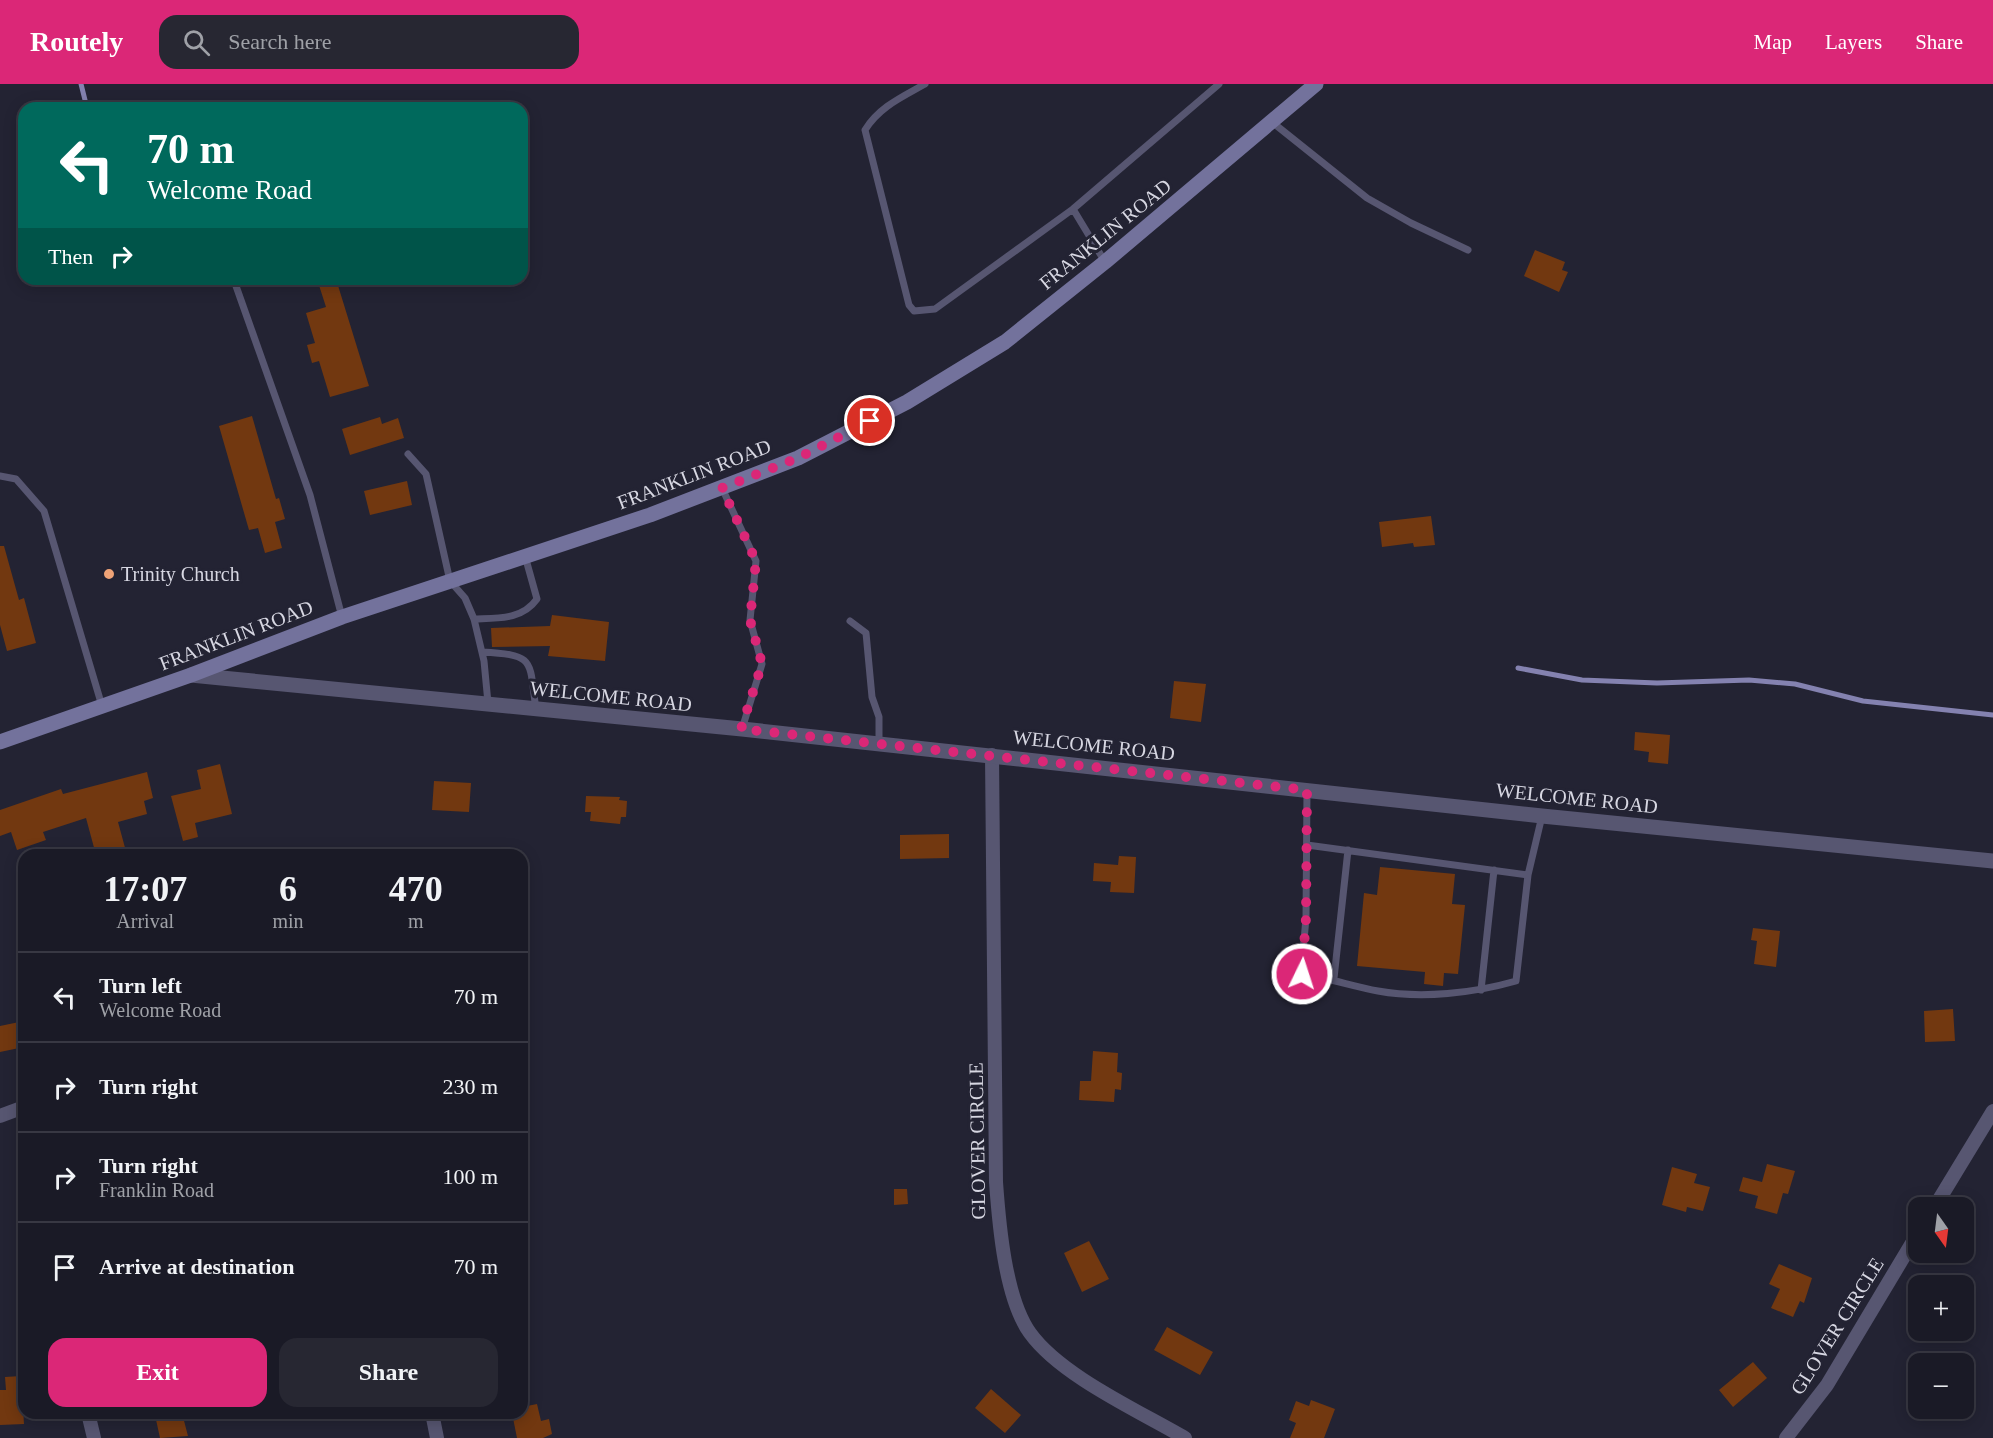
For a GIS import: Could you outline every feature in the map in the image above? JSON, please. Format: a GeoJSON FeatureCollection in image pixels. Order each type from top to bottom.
{"type":"FeatureCollection","features":[{"type":"Feature","properties":{"kind":"main road","name":"FRANKLIN ROAD"},"geometry":{"type":"LineString","coordinates":[[0,742],[190,675],[342,617],[722,488],[798,458],[907,402],[1005,342],[1105,262],[1316,84]]}},
{"type":"Feature","properties":{"kind":"street","name":"WELCOME ROAD"},"geometry":{"type":"LineString","coordinates":[[190,675],[741,729],[1542,816],[1993,861]]}},
{"type":"Feature","properties":{"kind":"street","name":"GLOVER CIRCLE"},"geometry":{"type":"LineString","coordinates":[[992,755],[996,1182],[1000,1245],[1018,1307],[1029,1332],[1052,1358],[1185,1438]]}},
{"type":"Feature","properties":{"kind":"street"},"geometry":{"type":"LineString","coordinates":[[0,1116],[18,1110]]}},
{"type":"Feature","properties":{"kind":"street"},"geometry":{"type":"LineString","coordinates":[[1941,1197],[1993,1111]]}},
{"type":"Feature","properties":{"kind":"street","name":"GLOVER CIRCLE"},"geometry":{"type":"LineString","coordinates":[[1786,1438],[1827,1384],[1908,1250]]}},
{"type":"Feature","properties":{"kind":"street"},"geometry":{"type":"LineString","coordinates":[[89,1419],[94,1438]]}},
{"type":"Feature","properties":{"kind":"street"},"geometry":{"type":"LineString","coordinates":[[433,1419],[437,1438]]}},
{"type":"Feature","properties":{"kind":"lane"},"geometry":{"type":"LineString","coordinates":[[925,84],[887,106],[873,117],[865,130],[909,305],[914,311],[934,309],[1072,209],[1219,84]]}},
{"type":"Feature","properties":{"kind":"lane"},"geometry":{"type":"LineString","coordinates":[[1272,122],[1367,198],[1411,223],[1468,250]]}},
{"type":"Feature","properties":{"kind":"lane"},"geometry":{"type":"LineString","coordinates":[[1072,209],[1105,262]]}},
{"type":"Feature","properties":{"kind":"lane"},"geometry":{"type":"LineString","coordinates":[[236,286],[310,495],[342,617]]}},
{"type":"Feature","properties":{"kind":"lane"},"geometry":{"type":"LineString","coordinates":[[408,454],[426,474],[450,580],[465,598],[474,619],[482,652],[488,705]]}},
{"type":"Feature","properties":{"kind":"lane"},"geometry":{"type":"LineString","coordinates":[[0,476],[16,478],[44,511],[102,706]]}},
{"type":"Feature","properties":{"kind":"lane"},"geometry":{"type":"LineString","coordinates":[[722,488],[756,561],[750,620],[762,664],[741,729]]}},
{"type":"Feature","properties":{"kind":"lane"},"geometry":{"type":"LineString","coordinates":[[474,619],[507,617],[530,609],[537,599],[525,556]]}},
{"type":"Feature","properties":{"kind":"lane"},"geometry":{"type":"LineString","coordinates":[[850,621],[866,633],[872,697],[879,717],[879,744]]}},
{"type":"Feature","properties":{"kind":"lane"},"geometry":{"type":"LineString","coordinates":[[482,652],[518,654],[525,660],[531,670],[536,710]]}},
{"type":"Feature","properties":{"kind":"lane"},"geometry":{"type":"LineString","coordinates":[[1307,790],[1302,974],[1334,978],[1380,991],[1452,994],[1481,990],[1516,981],[1528,874],[1542,816]]}},
{"type":"Feature","properties":{"kind":"lane"},"geometry":{"type":"LineString","coordinates":[[1307,845],[1528,874]]}},
{"type":"Feature","properties":{"kind":"lane"},"geometry":{"type":"LineString","coordinates":[[1334,978],[1348,850]]}},
{"type":"Feature","properties":{"kind":"lane"},"geometry":{"type":"LineString","coordinates":[[1481,990],[1494,870]]}},
{"type":"Feature","properties":{"kind":"building"},"geometry":{"type":"Polygon","coordinates":[[[1535,250],[1565,262],[1562,270],[1568,272],[1559,292],[1524,276],[1535,250]]]}},
{"type":"Feature","properties":{"kind":"building"},"geometry":{"type":"Polygon","coordinates":[[[319,285],[338,285],[369,386],[330,397],[319,361],[312,363],[307,345],[315,343],[306,313],[326,307],[319,285]]]}},
{"type":"Feature","properties":{"kind":"building"},"geometry":{"type":"Polygon","coordinates":[[[252,416],[276,499],[279,498],[285,519],[275,522],[282,548],[265,553],[258,528],[249,530],[219,426],[252,416]]]}},
{"type":"Feature","properties":{"kind":"building"},"geometry":{"type":"Polygon","coordinates":[[[380,417],[382,424],[398,418],[404,438],[350,455],[342,429],[380,417]]]}},
{"type":"Feature","properties":{"kind":"building"},"geometry":{"type":"Polygon","coordinates":[[[407,481],[412,505],[370,515],[364,491],[407,481]]]}},
{"type":"Feature","properties":{"kind":"building"},"geometry":{"type":"Polygon","coordinates":[[[1431,516],[1435,545],[1414,547],[1413,543],[1382,547],[1379,522],[1431,516]]]}},
{"type":"Feature","properties":{"kind":"building"},"geometry":{"type":"Polygon","coordinates":[[[0,546],[4,546],[19,600],[24,598],[36,643],[7,651],[0,625],[0,546]]]}},
{"type":"Feature","properties":{"kind":"building"},"geometry":{"type":"Polygon","coordinates":[[[552,615],[609,622],[605,661],[548,656],[550,646],[492,647],[491,628],[550,626],[552,615]]]}},
{"type":"Feature","properties":{"kind":"building"},"geometry":{"type":"Polygon","coordinates":[[[1174,681],[1206,684],[1201,722],[1170,718],[1174,681]]]}},
{"type":"Feature","properties":{"kind":"building"},"geometry":{"type":"Polygon","coordinates":[[[1635,732],[1670,735],[1668,764],[1648,762],[1649,752],[1634,750],[1635,732]]]}},
{"type":"Feature","properties":{"kind":"building"},"geometry":{"type":"Polygon","coordinates":[[[220,764],[232,814],[195,823],[198,837],[183,841],[171,796],[201,789],[197,770],[220,764]]]}},
{"type":"Feature","properties":{"kind":"building"},"geometry":{"type":"Polygon","coordinates":[[[147,772],[153,798],[144,801],[147,814],[118,822],[125,849],[94,849],[86,818],[43,832],[46,840],[17,850],[11,832],[0,836],[0,810],[61,789],[63,794],[147,772]]]}},
{"type":"Feature","properties":{"kind":"building"},"geometry":{"type":"Polygon","coordinates":[[[434,781],[471,783],[469,812],[432,810],[434,781]]]}},
{"type":"Feature","properties":{"kind":"building"},"geometry":{"type":"Polygon","coordinates":[[[586,796],[620,797],[619,800],[627,801],[626,817],[621,817],[620,824],[590,821],[591,812],[585,812],[586,796]]]}},
{"type":"Feature","properties":{"kind":"building"},"geometry":{"type":"Polygon","coordinates":[[[949,834],[949,858],[900,859],[900,835],[949,834]]]}},
{"type":"Feature","properties":{"kind":"building"},"geometry":{"type":"Polygon","coordinates":[[[1119,856],[1136,857],[1134,893],[1110,892],[1111,882],[1093,881],[1094,863],[1118,865],[1119,856]]]}},
{"type":"Feature","properties":{"kind":"building"},"geometry":{"type":"Polygon","coordinates":[[[1380,867],[1455,874],[1452,904],[1465,905],[1458,974],[1444,973],[1443,986],[1424,984],[1425,972],[1357,966],[1364,893],[1377,895],[1380,867]]]}},
{"type":"Feature","properties":{"kind":"building"},"geometry":{"type":"Polygon","coordinates":[[[1753,928],[1780,931],[1776,967],[1754,964],[1757,941],[1751,940],[1753,928]]]}},
{"type":"Feature","properties":{"kind":"building"},"geometry":{"type":"Polygon","coordinates":[[[1953,1009],[1955,1041],[1925,1042],[1924,1011],[1953,1009]]]}},
{"type":"Feature","properties":{"kind":"building"},"geometry":{"type":"Polygon","coordinates":[[[18,1022],[18,1048],[0,1052],[0,1026],[18,1022]]]}},
{"type":"Feature","properties":{"kind":"building"},"geometry":{"type":"Polygon","coordinates":[[[1093,1051],[1118,1053],[1117,1072],[1122,1073],[1121,1090],[1115,1089],[1114,1102],[1079,1100],[1080,1081],[1091,1081],[1093,1051]]]}},
{"type":"Feature","properties":{"kind":"building"},"geometry":{"type":"Polygon","coordinates":[[[1767,1164],[1795,1171],[1788,1194],[1783,1193],[1777,1214],[1755,1208],[1758,1196],[1739,1191],[1743,1177],[1762,1182],[1767,1164]]]}},
{"type":"Feature","properties":{"kind":"building"},"geometry":{"type":"Polygon","coordinates":[[[1672,1167],[1697,1174],[1694,1183],[1710,1187],[1703,1211],[1687,1207],[1686,1212],[1662,1205],[1672,1167]]]}},
{"type":"Feature","properties":{"kind":"building"},"geometry":{"type":"Polygon","coordinates":[[[894,1189],[907,1189],[908,1204],[894,1205],[894,1189]]]}},
{"type":"Feature","properties":{"kind":"building"},"geometry":{"type":"Polygon","coordinates":[[[1089,1241],[1109,1279],[1082,1292],[1064,1253],[1089,1241]]]}},
{"type":"Feature","properties":{"kind":"building"},"geometry":{"type":"Polygon","coordinates":[[[1779,1264],[1812,1278],[1804,1303],[1800,1301],[1793,1317],[1771,1308],[1780,1289],[1769,1284],[1779,1264]]]}},
{"type":"Feature","properties":{"kind":"building"},"geometry":{"type":"Polygon","coordinates":[[[1167,1327],[1213,1352],[1200,1375],[1154,1350],[1167,1327]]]}},
{"type":"Feature","properties":{"kind":"building"},"geometry":{"type":"Polygon","coordinates":[[[1753,1362],[1767,1378],[1733,1407],[1719,1390],[1753,1362]]]}},
{"type":"Feature","properties":{"kind":"building"},"geometry":{"type":"Polygon","coordinates":[[[18,1376],[18,1419],[24,1419],[24,1424],[0,1425],[0,1390],[6,1390],[5,1377],[18,1376]]]}},
{"type":"Feature","properties":{"kind":"building"},"geometry":{"type":"Polygon","coordinates":[[[991,1389],[1021,1415],[1005,1433],[975,1408],[991,1389]]]}},
{"type":"Feature","properties":{"kind":"building"},"geometry":{"type":"Polygon","coordinates":[[[1311,1400],[1335,1409],[1324,1438],[1290,1438],[1296,1423],[1289,1420],[1296,1401],[1309,1406],[1311,1400]]]}},
{"type":"Feature","properties":{"kind":"building"},"geometry":{"type":"Polygon","coordinates":[[[537,1404],[541,1421],[549,1419],[552,1434],[543,1438],[517,1438],[513,1419],[528,1419],[528,1406],[537,1404]]]}},
{"type":"Feature","properties":{"kind":"building"},"geometry":{"type":"Polygon","coordinates":[[[156,1419],[184,1419],[188,1436],[160,1438],[156,1419]]]}},
{"type":"Feature","properties":{"kind":"waterway"},"geometry":{"type":"LineString","coordinates":[[81,84],[86,102]]}},
{"type":"Feature","properties":{"kind":"waterway"},"geometry":{"type":"LineString","coordinates":[[1518,668],[1582,680],[1657,683],[1749,680],[1795,684],[1863,701],[1993,715]]}},
{"type":"Feature","properties":{"kind":"place","name":"Trinity Church"},"geometry":{"type":"Point","coordinates":[109,574]}},
{"type":"Feature","properties":{"kind":"route"},"geometry":{"type":"LineString","coordinates":[[870,421],[798,458],[722,488],[756,561],[750,620],[762,664],[755,692],[741,729],[1307,790],[1306,918],[1302,974]]}}]}
